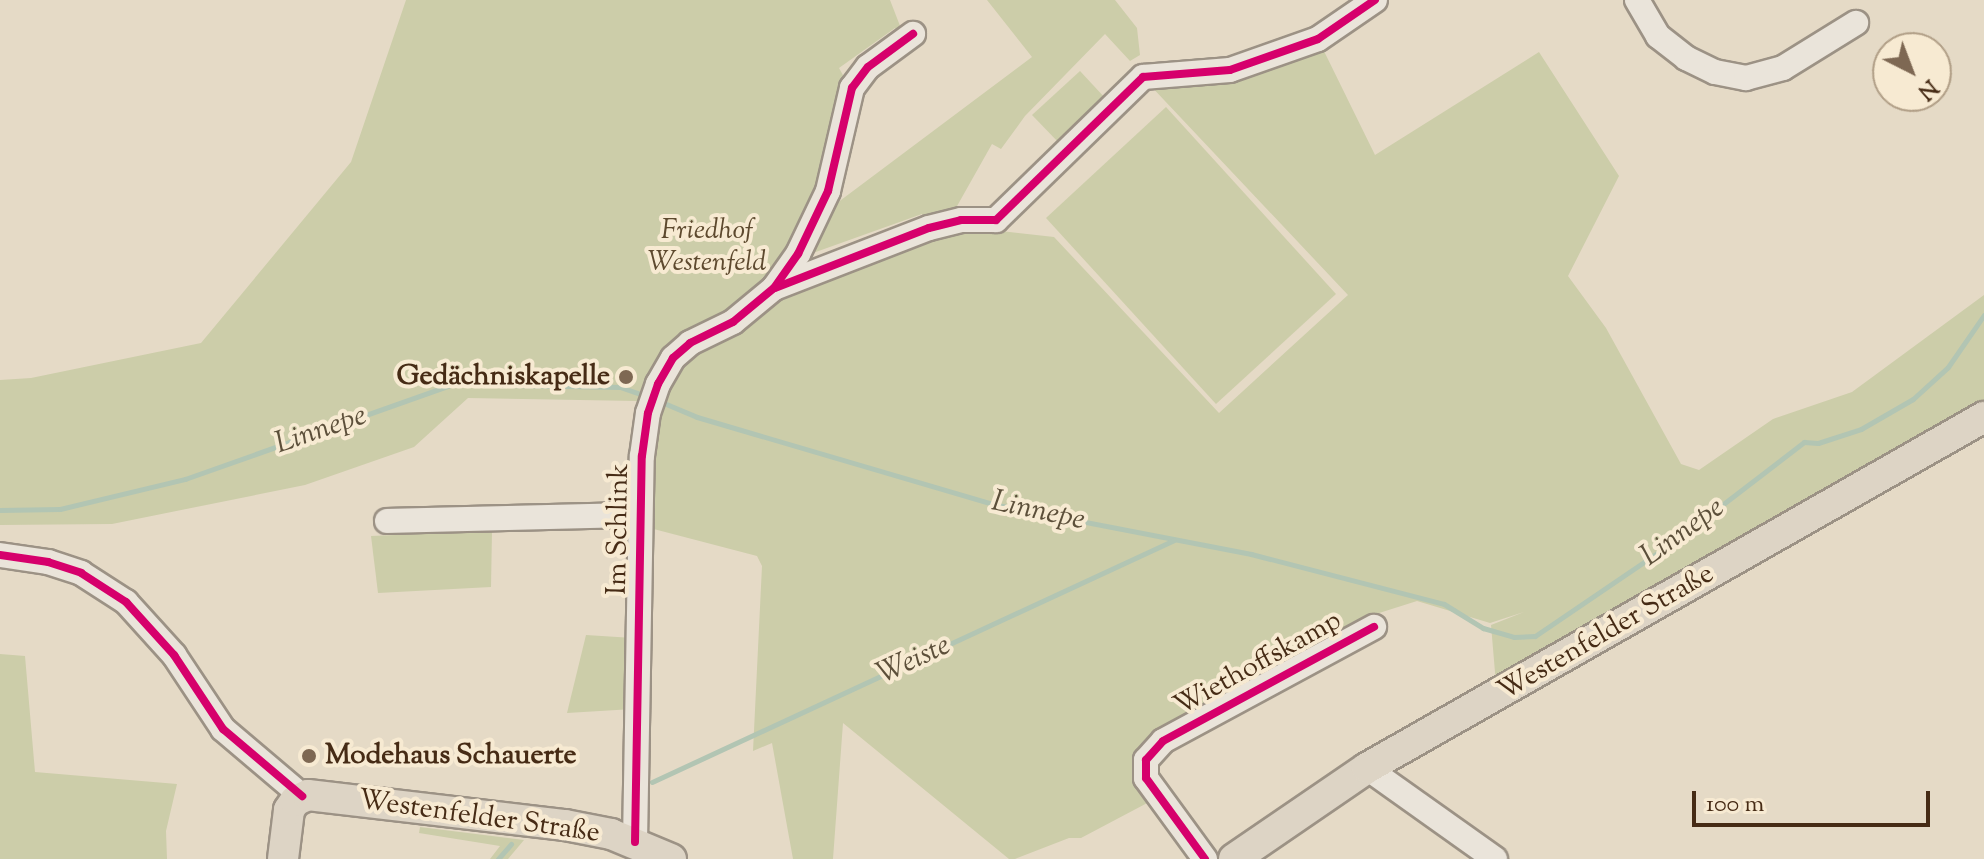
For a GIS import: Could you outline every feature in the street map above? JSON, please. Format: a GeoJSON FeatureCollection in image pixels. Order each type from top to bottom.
{"type":"FeatureCollection","features":[{"type":"Feature","properties":{"kind":"main road","name":"Westenfelder Straße"},"geometry":{"type":"LineString","coordinates":[[1234,859],[1367,768],[1984,417]]}},
{"type":"Feature","properties":{"kind":"main road","name":"Westenfelder Straße"},"geometry":{"type":"LineString","coordinates":[[296,803],[319,795],[565,825],[635,842],[671,859]]}},
{"type":"Feature","properties":{"kind":"main road"},"geometry":{"type":"LineString","coordinates":[[283,859],[296,803]]}},
{"type":"Feature","properties":{"kind":"street"},"geometry":{"type":"LineString","coordinates":[[774,288],[929,228],[961,220],[996,220],[1143,77],[1230,70],[1318,39],[1375,0]]}},
{"type":"Feature","properties":{"kind":"street"},"geometry":{"type":"LineString","coordinates":[[1637,0],[1658,36],[1686,58],[1715,72],[1746,78],[1783,68],[1856,23]]}},
{"type":"Feature","properties":{"kind":"street","name":"Im Schlink"},"geometry":{"type":"LineString","coordinates":[[635,842],[639,515],[648,413],[658,384],[673,358],[690,343],[733,322],[774,288],[798,254],[828,191],[852,88],[868,67],[913,34]]}},
{"type":"Feature","properties":{"kind":"street","name":"Im Schlink"},"geometry":{"type":"LineString","coordinates":[[387,521],[639,515]]}},
{"type":"Feature","properties":{"kind":"street"},"geometry":{"type":"LineString","coordinates":[[0,555],[48,562],[74,570],[126,602],[174,655],[223,729],[296,803]]}},
{"type":"Feature","properties":{"kind":"street","name":"Wiethoffskamp"},"geometry":{"type":"LineString","coordinates":[[1205,859],[1146,778],[1146,760],[1163,741],[1374,627]]}},
{"type":"Feature","properties":{"kind":"street"},"geometry":{"type":"LineString","coordinates":[[1367,768],[1495,859]]}},
{"type":"Feature","properties":{"kind":"green space","name":"Friedhof Westenfeld"},"geometry":{"type":"Polygon","coordinates":[[[406,0],[890,0],[902,31],[901,37],[895,28],[839,68],[844,77],[831,169],[777,275],[696,335],[645,410],[637,401],[468,398],[414,447],[305,485],[112,524],[0,525],[0,380],[31,378],[201,343],[351,162],[406,0]]]}},
{"type":"Feature","properties":{"kind":"green space"},"geometry":{"type":"Polygon","coordinates":[[[987,0],[1115,0],[1137,28],[1140,55],[1130,61],[1105,34],[1025,116],[1001,149],[992,144],[952,215],[926,225],[922,214],[813,253],[825,212],[1032,57],[987,0]]]}},
{"type":"Feature","properties":{"kind":"green space"},"geometry":{"type":"Polygon","coordinates":[[[1320,43],[1375,155],[1539,52],[1619,176],[1568,276],[1606,328],[1681,464],[1699,470],[1773,419],[1852,392],[1984,295],[1984,403],[1496,684],[1491,625],[1524,612],[1490,623],[1417,601],[1376,614],[1151,740],[1151,801],[1081,838],[1069,838],[1015,859],[1009,859],[843,723],[833,859],[793,859],[772,743],[753,751],[762,566],[757,556],[646,527],[653,414],[674,365],[770,297],[958,226],[1054,237],[1219,413],[1348,295],[1148,83],[1320,43]]]}},
{"type":"Feature","properties":{"kind":"green space"},"geometry":{"type":"Polygon","coordinates":[[[1080,71],[1106,99],[1060,144],[1032,115],[1080,71]]]}},
{"type":"Feature","properties":{"kind":"green space"},"geometry":{"type":"Polygon","coordinates":[[[1166,107],[1336,294],[1216,404],[1046,218],[1166,107]]]}},
{"type":"Feature","properties":{"kind":"green space"},"geometry":{"type":"Polygon","coordinates":[[[492,531],[491,587],[378,593],[371,536],[492,531]]]}},
{"type":"Feature","properties":{"kind":"green space"},"geometry":{"type":"Polygon","coordinates":[[[586,635],[633,638],[633,709],[567,713],[586,635]]]}},
{"type":"Feature","properties":{"kind":"green space"},"geometry":{"type":"Polygon","coordinates":[[[0,654],[25,656],[35,772],[177,784],[166,831],[167,859],[0,859],[0,654]]]}},
{"type":"Feature","properties":{"kind":"green space"},"geometry":{"type":"Polygon","coordinates":[[[420,827],[524,840],[508,859],[490,859],[500,846],[419,833],[420,827]]]}},
{"type":"Feature","properties":{"kind":"waterway","name":"Linnepe"},"geometry":{"type":"LineString","coordinates":[[659,401],[697,417],[992,504],[1251,554],[1444,604],[1483,628],[1514,637],[1535,636],[1675,541],[1804,442],[1818,443],[1861,429],[1913,399],[1948,367],[1984,315]]}},
{"type":"Feature","properties":{"kind":"waterway","name":"Linnepe"},"geometry":{"type":"LineString","coordinates":[[0,510],[60,509],[185,479],[454,384],[620,387],[646,396]]}},
{"type":"Feature","properties":{"kind":"waterway","name":"Weiste"},"geometry":{"type":"LineString","coordinates":[[652,782],[1174,540]]}},
{"type":"Feature","properties":{"kind":"waterway","name":"Weiste"},"geometry":{"type":"LineString","coordinates":[[498,859],[511,844]]}},
{"type":"Feature","properties":{"kind":"cycle path"},"geometry":{"type":"LineString","coordinates":[[775,288],[929,228],[961,220],[996,220],[1143,77],[1230,70],[1318,39],[1375,0]]}},
{"type":"Feature","properties":{"kind":"cycle path"},"geometry":{"type":"LineString","coordinates":[[635,842],[642,456],[648,413],[658,384],[673,358],[690,343],[733,322],[774,288],[798,254],[828,191],[852,88],[868,67],[913,34]]}},
{"type":"Feature","properties":{"kind":"cycle path"},"geometry":{"type":"LineString","coordinates":[[0,555],[48,562],[81,573],[126,602],[174,655],[223,729],[302,796]]}},
{"type":"Feature","properties":{"kind":"cycle path"},"geometry":{"type":"LineString","coordinates":[[1205,859],[1146,778],[1146,760],[1163,741],[1374,627]]}},
{"type":"Feature","properties":{"kind":"place","name":"Gedächniskapelle"},"geometry":{"type":"Point","coordinates":[626,377]}},
{"type":"Feature","properties":{"kind":"place","name":"Modehaus Schauerte"},"geometry":{"type":"Point","coordinates":[309,756]}}]}
